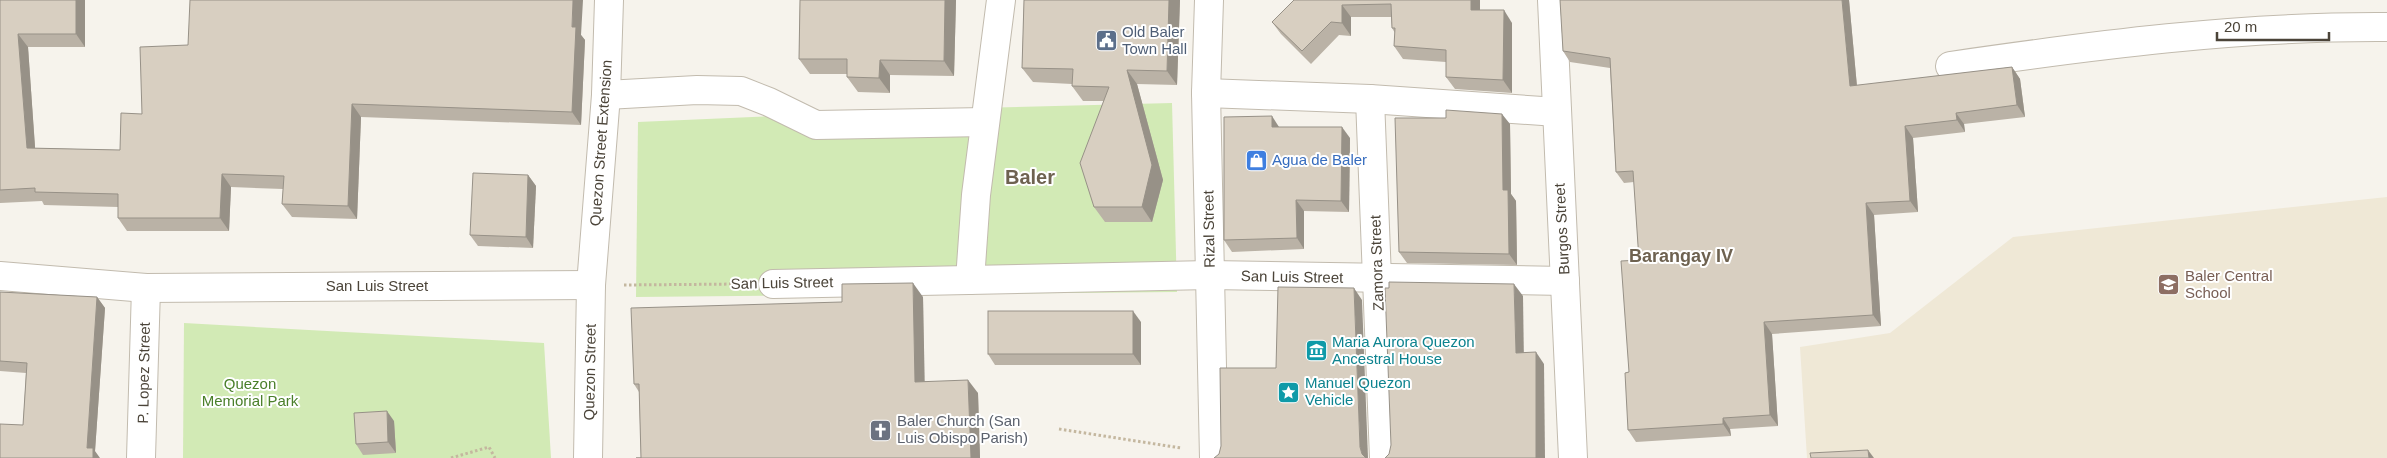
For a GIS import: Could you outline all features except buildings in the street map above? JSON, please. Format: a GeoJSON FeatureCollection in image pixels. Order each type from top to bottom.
{"type":"FeatureCollection","features":[{"type":"Feature","properties":{"kind":"street","name":"Quezon Street Extension"},"geometry":{"type":"LineString","coordinates":[[591,285],[606,95],[609,0]]}},
{"type":"Feature","properties":{"kind":"street"},"geometry":{"type":"LineString","coordinates":[[970,280],[976,195],[1001,0]]}},
{"type":"Feature","properties":{"kind":"street","name":"Rizal Street"},"geometry":{"type":"LineString","coordinates":[[1209,0],[1206,93],[1214,456]]}},
{"type":"Feature","properties":{"kind":"street","name":"Burgos Street"},"geometry":{"type":"LineString","coordinates":[[1552,0],[1573,458]]}},
{"type":"Feature","properties":{"kind":"street"},"geometry":{"type":"LineString","coordinates":[[1950,66],[2120,42],[2324,26],[2387,26]]}},
{"type":"Feature","properties":{"kind":"street"},"geometry":{"type":"LineString","coordinates":[[606,95],[697,90],[741,91],[769,102],[816,125],[986,122]]}},
{"type":"Feature","properties":{"kind":"street"},"geometry":{"type":"LineString","coordinates":[[1206,93],[1370,99],[1557,112]]}},
{"type":"Feature","properties":{"kind":"street","name":"Zamora Street"},"geometry":{"type":"LineString","coordinates":[[1370,99],[1384,458]]}},
{"type":"Feature","properties":{"kind":"street","name":"San Luis Street"},"geometry":{"type":"LineString","coordinates":[[0,276],[146,288],[591,285]]}},
{"type":"Feature","properties":{"kind":"street","name":"San Luis Street"},"geometry":{"type":"LineString","coordinates":[[773,284],[1210,276],[1565,282]]}},
{"type":"Feature","properties":{"kind":"street","name":"Quezon Street"},"geometry":{"type":"LineString","coordinates":[[588,458],[591,285]]}},
{"type":"Feature","properties":{"kind":"street","name":"P. Lopez Street"},"geometry":{"type":"LineString","coordinates":[[141,458],[146,288]]}},
{"type":"Feature","properties":{"kind":"path","name":"San Luis Street"},"geometry":{"type":"LineString","coordinates":[[591,285],[773,284]]}},
{"type":"Feature","properties":{"kind":"path"},"geometry":{"type":"LineString","coordinates":[[1059,429],[1214,456]]}},
{"type":"Feature","properties":{"kind":"path"},"geometry":{"type":"LineString","coordinates":[[450,458],[489,447],[494,458]]}},
{"type":"Feature","properties":{"kind":"shaded area","name":"Baler Central School"},"geometry":{"type":"Polygon","coordinates":[[[2387,197],[2387,458],[1807,458],[1800,347],[1890,333],[2013,237],[2387,197]]]}},
{"type":"Feature","properties":{"kind":"green space"},"geometry":{"type":"Polygon","coordinates":[[[1172,103],[1177,292],[636,297],[638,122],[934,109],[1172,103]]]}},
{"type":"Feature","properties":{"kind":"green space","name":"Quezon Memorial Park"},"geometry":{"type":"Polygon","coordinates":[[[184,323],[544,343],[551,458],[183,458],[184,323]]]}},
{"type":"Feature","properties":{"kind":"place","name":"Old Baler Town Hall"},"geometry":{"type":"Point","coordinates":[1106,41]}},
{"type":"Feature","properties":{"kind":"place","name":"Agua de Baler"},"geometry":{"type":"Point","coordinates":[1256,160]}},
{"type":"Feature","properties":{"kind":"place","name":"Baler Central School"},"geometry":{"type":"Point","coordinates":[2169,285]}},
{"type":"Feature","properties":{"kind":"place","name":"Maria Aurora Quezon Ancestral House"},"geometry":{"type":"Point","coordinates":[1316,351]}},
{"type":"Feature","properties":{"kind":"place","name":"Manuel Quezon Vehicle"},"geometry":{"type":"Point","coordinates":[1289,392]}},
{"type":"Feature","properties":{"kind":"place","name":"Baler Church (San Luis Obispo Parish)"},"geometry":{"type":"Point","coordinates":[881,430]}},
{"type":"Feature","properties":{"kind":"district","name":"Baler"},"geometry":{"type":"Point","coordinates":[1030,177]}},
{"type":"Feature","properties":{"kind":"district","name":"Barangay IV"},"geometry":{"type":"Point","coordinates":[1681,256]}}]}
